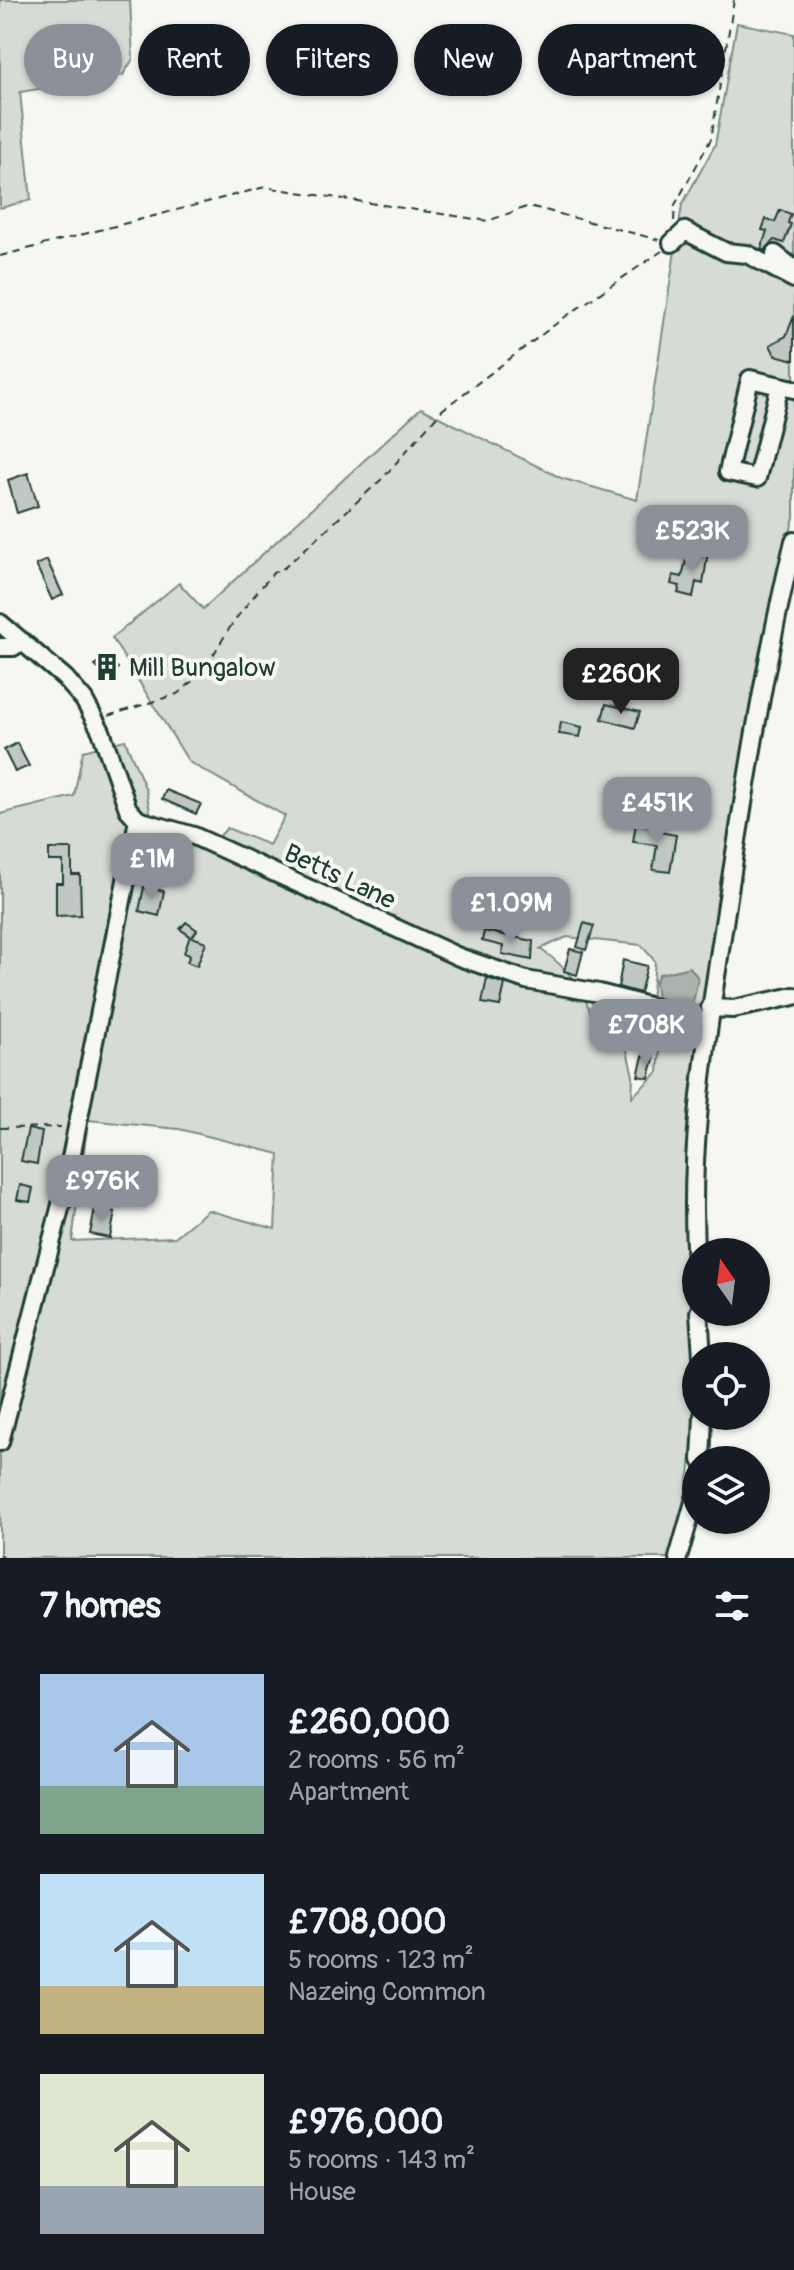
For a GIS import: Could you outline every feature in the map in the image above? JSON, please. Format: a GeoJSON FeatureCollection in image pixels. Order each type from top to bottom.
{"type":"FeatureCollection","features":[{"type":"Feature","properties":{"kind":"street"},"geometry":{"type":"LineString","coordinates":[[672,243],[685,231],[726,252],[747,254],[794,279]]}},
{"type":"Feature","properties":{"kind":"street"},"geometry":{"type":"LineString","coordinates":[[775,254],[794,269]]}},
{"type":"Feature","properties":{"kind":"street"},"geometry":{"type":"LineString","coordinates":[[750,379],[787,387],[757,478],[728,472],[750,379]]}},
{"type":"Feature","properties":{"kind":"street"},"geometry":{"type":"LineString","coordinates":[[696,1238],[694,1135],[709,1015],[744,798],[794,541]]}},
{"type":"Feature","properties":{"kind":"street"},"geometry":{"type":"LineString","coordinates":[[0,623],[76,689],[101,731],[128,809],[138,820],[78,1126],[0,1442]]}},
{"type":"Feature","properties":{"kind":"street"},"geometry":{"type":"LineString","coordinates":[[0,647],[13,647],[22,641]]}},
{"type":"Feature","properties":{"kind":"street","name":"Betts Lane"},"geometry":{"type":"LineString","coordinates":[[138,820],[207,842],[459,957],[526,980],[709,1015],[794,996]]}},
{"type":"Feature","properties":{"kind":"street"},"geometry":{"type":"LineString","coordinates":[[678,1558],[685,1534]]}},
{"type":"Feature","properties":{"kind":"path"},"geometry":{"type":"LineString","coordinates":[[672,243],[675,205],[711,139],[734,0]]}},
{"type":"Feature","properties":{"kind":"path"},"geometry":{"type":"LineString","coordinates":[[0,256],[265,187],[488,221],[529,206],[672,243]]}},
{"type":"Feature","properties":{"kind":"path"},"geometry":{"type":"LineString","coordinates":[[101,731],[109,715],[177,694],[208,668],[231,626],[274,572],[284,568],[353,509],[442,410],[565,317],[672,243]]}},
{"type":"Feature","properties":{"kind":"path"},"geometry":{"type":"LineString","coordinates":[[0,1128],[78,1126]]}},
{"type":"Feature","properties":{"kind":"path"},"geometry":{"type":"LineString","coordinates":[[0,1554],[5,1558]]}},
{"type":"Feature","properties":{"kind":"shaded area"},"geometry":{"type":"Polygon","coordinates":[[[0,0],[130,0],[133,59],[123,75],[122,24],[24,24],[24,91],[20,92],[31,200],[0,208],[0,0]]]}},
{"type":"Feature","properties":{"kind":"shaded area"},"geometry":{"type":"Polygon","coordinates":[[[737,23],[794,34],[794,517],[780,571],[705,1001],[692,1010],[651,1001],[655,961],[641,945],[567,937],[540,949],[574,981],[586,1001],[594,1024],[625,1042],[633,1076],[632,1097],[658,1072],[663,1017],[687,1023],[698,1037],[685,1170],[687,1238],[682,1238],[682,1326],[692,1326],[693,1342],[682,1342],[682,1430],[693,1430],[691,1446],[682,1446],[682,1514],[669,1558],[0,1558],[0,814],[74,796],[83,751],[125,740],[146,790],[154,833],[207,850],[227,828],[269,845],[285,816],[189,762],[112,638],[179,583],[203,609],[421,408],[561,478],[637,500],[682,205],[715,145],[737,23]],[[88,1120],[72,1241],[175,1237],[208,1210],[275,1229],[279,1154],[179,1129],[88,1120]]]}},
{"type":"Feature","properties":{"kind":"shaded area"},"geometry":{"type":"Polygon","coordinates":[[[690,967],[698,978],[694,998],[689,1005],[657,1000],[655,982],[659,974],[690,967]]]}},
{"type":"Feature","properties":{"kind":"building"},"geometry":{"type":"Polygon","coordinates":[[[780,210],[791,214],[788,223],[791,224],[784,243],[774,240],[765,251],[761,249],[767,231],[762,230],[766,219],[775,222],[780,210]]]}},
{"type":"Feature","properties":{"kind":"building"},"geometry":{"type":"Polygon","coordinates":[[[794,316],[794,360],[775,355],[770,345],[786,336],[794,316]]]}},
{"type":"Feature","properties":{"kind":"building"},"geometry":{"type":"Polygon","coordinates":[[[28,473],[38,506],[17,513],[8,480],[28,473]]]}},
{"type":"Feature","properties":{"kind":"building"},"geometry":{"type":"Polygon","coordinates":[[[695,549],[708,552],[703,584],[696,582],[693,597],[678,593],[680,586],[671,584],[673,575],[682,577],[687,555],[694,556],[695,549]]]}},
{"type":"Feature","properties":{"kind":"building"},"geometry":{"type":"Polygon","coordinates":[[[47,560],[63,595],[52,600],[36,565],[47,560]]]}},
{"type":"Feature","properties":{"kind":"building","name":"Mill Bungalow"},"geometry":{"type":"Polygon","coordinates":[[[104,656],[118,668],[109,678],[95,666],[104,656]]]}},
{"type":"Feature","properties":{"kind":"building"},"geometry":{"type":"Polygon","coordinates":[[[606,704],[640,712],[635,728],[602,719],[606,704]]]}},
{"type":"Feature","properties":{"kind":"building"},"geometry":{"type":"Polygon","coordinates":[[[561,722],[582,727],[580,737],[559,734],[561,722]]]}},
{"type":"Feature","properties":{"kind":"building"},"geometry":{"type":"Polygon","coordinates":[[[17,743],[29,766],[15,772],[4,750],[17,743]]]}},
{"type":"Feature","properties":{"kind":"building"},"geometry":{"type":"Polygon","coordinates":[[[166,790],[201,804],[196,814],[162,799],[166,790]]]}},
{"type":"Feature","properties":{"kind":"building"},"geometry":{"type":"Polygon","coordinates":[[[636,823],[659,827],[659,832],[676,835],[670,872],[653,870],[657,845],[633,842],[636,823]]]}},
{"type":"Feature","properties":{"kind":"building"},"geometry":{"type":"Polygon","coordinates":[[[49,849],[72,849],[72,875],[80,875],[81,915],[56,916],[56,883],[63,883],[63,861],[49,861],[49,849]]]}},
{"type":"Feature","properties":{"kind":"building"},"geometry":{"type":"Polygon","coordinates":[[[144,887],[164,891],[159,916],[139,911],[144,887]]]}},
{"type":"Feature","properties":{"kind":"building"},"geometry":{"type":"Polygon","coordinates":[[[186,922],[197,930],[192,937],[206,942],[197,966],[187,962],[190,955],[184,953],[190,936],[180,929],[186,922]]]}},
{"type":"Feature","properties":{"kind":"building"},"geometry":{"type":"Polygon","coordinates":[[[584,923],[594,926],[586,950],[577,947],[584,923]]]}},
{"type":"Feature","properties":{"kind":"building"},"geometry":{"type":"Polygon","coordinates":[[[484,931],[533,941],[532,960],[502,954],[503,946],[482,941],[484,931]]]}},
{"type":"Feature","properties":{"kind":"building"},"geometry":{"type":"Polygon","coordinates":[[[570,949],[583,952],[577,975],[564,971],[570,949]]]}},
{"type":"Feature","properties":{"kind":"building"},"geometry":{"type":"Polygon","coordinates":[[[623,960],[647,966],[640,993],[618,987],[623,960]]]}},
{"type":"Feature","properties":{"kind":"building"},"geometry":{"type":"Polygon","coordinates":[[[487,978],[505,984],[500,1006],[482,1003],[487,978]]]}},
{"type":"Feature","properties":{"kind":"building"},"geometry":{"type":"Polygon","coordinates":[[[638,1026],[649,1028],[646,1049],[634,1047],[638,1026]]]}},
{"type":"Feature","properties":{"kind":"building"},"geometry":{"type":"Polygon","coordinates":[[[643,1056],[654,1058],[649,1078],[638,1076],[643,1056]]]}},
{"type":"Feature","properties":{"kind":"building"},"geometry":{"type":"Polygon","coordinates":[[[28,1129],[42,1132],[37,1164],[21,1161],[28,1129]]]}},
{"type":"Feature","properties":{"kind":"building"},"geometry":{"type":"Polygon","coordinates":[[[20,1185],[33,1188],[30,1202],[17,1200],[20,1185]]]}},
{"type":"Feature","properties":{"kind":"building"},"geometry":{"type":"Polygon","coordinates":[[[95,1208],[115,1212],[110,1238],[90,1234],[95,1208]]]}},
{"type":"Feature","properties":{"kind":"place","name":"Mill Bungalow"},"geometry":{"type":"Point","coordinates":[107,667]}}]}
